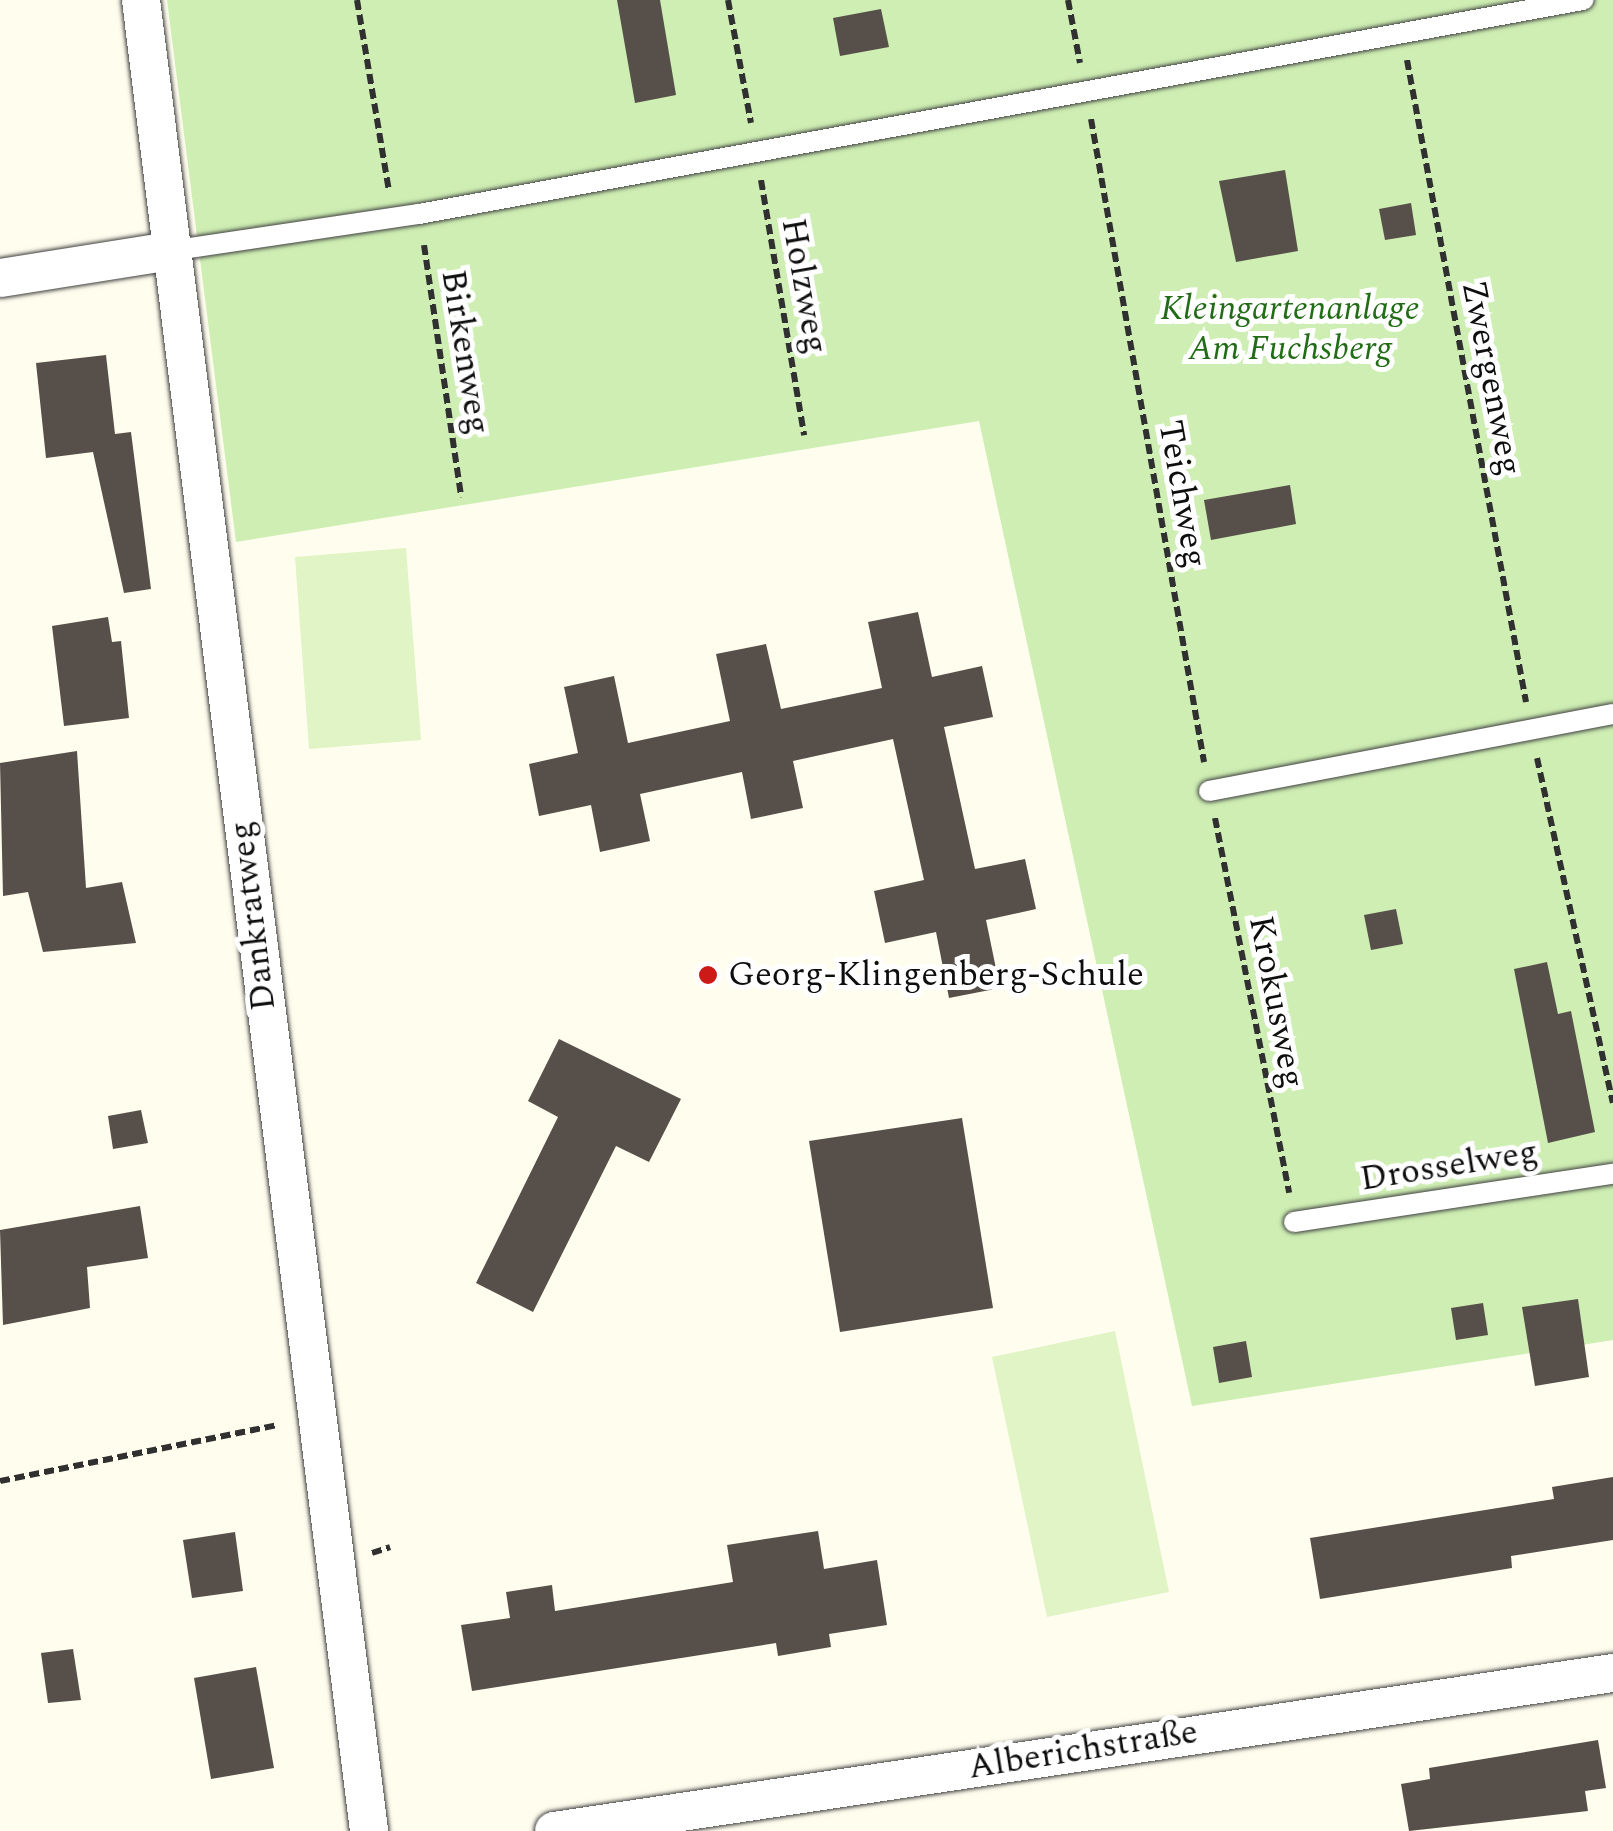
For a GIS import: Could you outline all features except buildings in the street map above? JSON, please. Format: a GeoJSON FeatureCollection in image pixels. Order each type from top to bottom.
{"type":"FeatureCollection","features":[{"type":"Feature","properties":{"kind":"street","name":"Dankratweg"},"geometry":{"type":"LineString","coordinates":[[141,0],[313,1417],[369,1831]]}},
{"type":"Feature","properties":{"kind":"street"},"geometry":{"type":"LineString","coordinates":[[0,278],[170,251]]}},
{"type":"Feature","properties":{"kind":"street","name":"Alberichstraße"},"geometry":{"type":"LineString","coordinates":[[554,1831],[1613,1672]]}},
{"type":"Feature","properties":{"kind":"lane"},"geometry":{"type":"LineString","coordinates":[[170,251],[419,214],[755,146],[1583,0]]}},
{"type":"Feature","properties":{"kind":"lane"},"geometry":{"type":"LineString","coordinates":[[1209,791],[1613,714]]}},
{"type":"Feature","properties":{"kind":"lane","name":"Drosselweg"},"geometry":{"type":"LineString","coordinates":[[1294,1222],[1613,1174]]}},
{"type":"Feature","properties":{"kind":"path"},"geometry":{"type":"LineString","coordinates":[[357,0],[394,218]]}},
{"type":"Feature","properties":{"kind":"path","name":"Holzweg"},"geometry":{"type":"LineString","coordinates":[[728,0],[804,435]]}},
{"type":"Feature","properties":{"kind":"path","name":"Teichweg"},"geometry":{"type":"LineString","coordinates":[[1068,0],[1209,791]]}},
{"type":"Feature","properties":{"kind":"path","name":"Zwergenweg"},"geometry":{"type":"LineString","coordinates":[[1402,33],[1531,732],[1613,1103]]}},
{"type":"Feature","properties":{"kind":"path","name":"Birkenweg"},"geometry":{"type":"LineString","coordinates":[[419,214],[462,497]]}},
{"type":"Feature","properties":{"kind":"path","name":"Krokusweg"},"geometry":{"type":"LineString","coordinates":[[1209,791],[1294,1222]]}},
{"type":"Feature","properties":{"kind":"path"},"geometry":{"type":"LineString","coordinates":[[0,1481],[313,1417]]}},
{"type":"Feature","properties":{"kind":"green space","name":"Kleingartenanlage Am Fuchsberg"},"geometry":{"type":"Polygon","coordinates":[[[167,0],[1613,0],[1613,1340],[1192,1406],[979,421],[236,542],[167,0]]]}},
{"type":"Feature","properties":{"kind":"green space"},"geometry":{"type":"Polygon","coordinates":[[[406,548],[421,740],[309,749],[295,557],[406,548]]]}},
{"type":"Feature","properties":{"kind":"green space"},"geometry":{"type":"Polygon","coordinates":[[[1115,1331],[1169,1592],[1047,1617],[992,1357],[1115,1331]]]}},
{"type":"Feature","properties":{"kind":"place","name":"Georg-Klingenberg-Schule"},"geometry":{"type":"Point","coordinates":[708,975]}}]}
